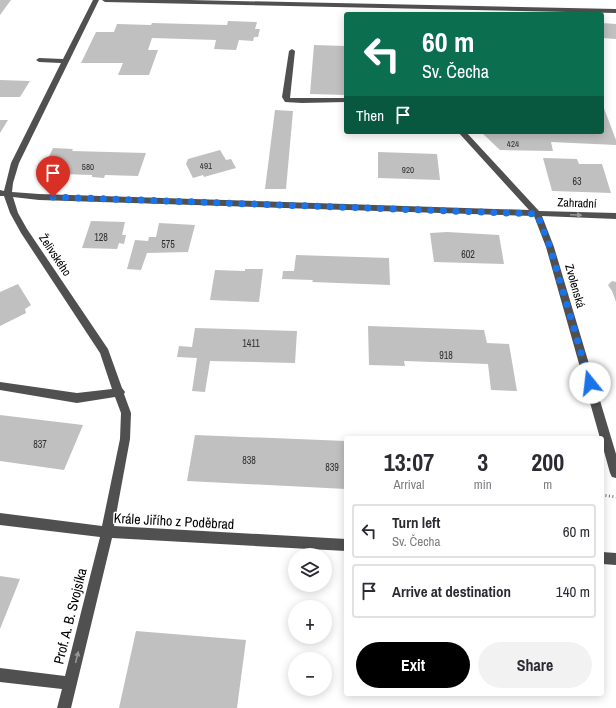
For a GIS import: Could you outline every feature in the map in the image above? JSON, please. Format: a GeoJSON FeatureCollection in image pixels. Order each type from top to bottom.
{"type":"FeatureCollection","features":[{"type":"Feature","properties":{"kind":"street","name":"Želivského"},"geometry":{"type":"LineString","coordinates":[[96,0],[15,163],[4,193],[12,212],[104,352],[120,392],[126,413],[125,438],[107,532]]}},
{"type":"Feature","properties":{"kind":"street"},"geometry":{"type":"LineString","coordinates":[[105,0],[384,3],[616,11]]}},
{"type":"Feature","properties":{"kind":"street"},"geometry":{"type":"LineString","coordinates":[[292,51],[286,97],[288,100],[344,100]]}},
{"type":"Feature","properties":{"kind":"street"},"geometry":{"type":"LineString","coordinates":[[39,60],[66,61]]}},
{"type":"Feature","properties":{"kind":"street","name":"Zvolenská"},"geometry":{"type":"LineString","coordinates":[[464,134],[537,214],[550,247],[616,473]]}},
{"type":"Feature","properties":{"kind":"street","name":"Zahradní"},"geometry":{"type":"LineString","coordinates":[[4,193],[39,196],[616,216]]}},
{"type":"Feature","properties":{"kind":"street"},"geometry":{"type":"LineString","coordinates":[[0,386],[77,398],[120,392]]}},
{"type":"Feature","properties":{"kind":"street","name":"Krále Jiřího z Poděbrad"},"geometry":{"type":"LineString","coordinates":[[0,519],[107,532],[344,545]]}},
{"type":"Feature","properties":{"kind":"street","name":"Prof. A. B. Svojsíka"},"geometry":{"type":"LineString","coordinates":[[64,708],[107,532]]}},
{"type":"Feature","properties":{"kind":"street"},"geometry":{"type":"LineString","coordinates":[[604,558],[616,559]]}},
{"type":"Feature","properties":{"kind":"street"},"geometry":{"type":"LineString","coordinates":[[0,675],[70,683]]}},
{"type":"Feature","properties":{"kind":"path"},"geometry":{"type":"LineString","coordinates":[[604,495],[616,497]]}},
{"type":"Feature","properties":{"kind":"building"},"geometry":{"type":"Polygon","coordinates":[[[0,0],[11,0],[0,15],[0,0]]]}},
{"type":"Feature","properties":{"kind":"building"},"geometry":{"type":"Polygon","coordinates":[[[228,21],[257,22],[255,29],[260,29],[258,37],[254,37],[253,41],[239,40],[236,50],[214,49],[216,40],[152,38],[148,50],[158,50],[149,75],[118,75],[123,63],[81,63],[96,32],[114,32],[117,24],[151,25],[152,23],[227,25],[228,21]]]}},
{"type":"Feature","properties":{"kind":"building"},"geometry":{"type":"Polygon","coordinates":[[[604,23],[616,24],[616,39],[604,38],[604,23]]]}},
{"type":"Feature","properties":{"kind":"building"},"geometry":{"type":"Polygon","coordinates":[[[314,45],[344,46],[344,95],[310,94],[314,45]]]}},
{"type":"Feature","properties":{"kind":"building"},"geometry":{"type":"Polygon","coordinates":[[[0,80],[30,81],[20,97],[0,97],[0,80]]]}},
{"type":"Feature","properties":{"kind":"building"},"geometry":{"type":"Polygon","coordinates":[[[604,108],[616,140],[616,145],[551,142],[553,151],[500,150],[483,134],[604,134],[604,108]]]}},
{"type":"Feature","properties":{"kind":"building"},"geometry":{"type":"Polygon","coordinates":[[[275,110],[293,111],[286,189],[265,189],[275,110]]]}},
{"type":"Feature","properties":{"kind":"building"},"geometry":{"type":"Polygon","coordinates":[[[0,120],[8,120],[0,133],[0,120]]]}},
{"type":"Feature","properties":{"kind":"building"},"geometry":{"type":"Polygon","coordinates":[[[53,148],[73,149],[72,151],[146,153],[138,176],[105,175],[104,178],[92,177],[92,175],[62,174],[61,176],[40,176],[53,148]]]}},
{"type":"Feature","properties":{"kind":"building"},"geometry":{"type":"Polygon","coordinates":[[[220,150],[226,160],[231,159],[236,168],[204,177],[203,175],[193,178],[186,164],[188,159],[220,150]]]}},
{"type":"Feature","properties":{"kind":"building"},"geometry":{"type":"Polygon","coordinates":[[[378,152],[437,154],[440,180],[378,178],[378,152]]]}},
{"type":"Feature","properties":{"kind":"building"},"geometry":{"type":"Polygon","coordinates":[[[543,158],[577,159],[579,164],[602,164],[611,193],[552,191],[543,158]]]}},
{"type":"Feature","properties":{"kind":"building"},"geometry":{"type":"Polygon","coordinates":[[[91,221],[125,222],[122,235],[126,235],[124,244],[119,243],[117,249],[82,248],[91,221]]]}},
{"type":"Feature","properties":{"kind":"building"},"geometry":{"type":"Polygon","coordinates":[[[159,223],[195,225],[188,252],[147,253],[141,270],[127,269],[135,240],[148,241],[149,237],[156,237],[159,223]]]}},
{"type":"Feature","properties":{"kind":"building"},"geometry":{"type":"Polygon","coordinates":[[[447,232],[499,235],[504,264],[434,262],[430,233],[447,232]]]}},
{"type":"Feature","properties":{"kind":"building"},"geometry":{"type":"Polygon","coordinates":[[[296,255],[389,258],[390,285],[312,282],[313,280],[282,279],[283,271],[294,271],[296,255]]]}},
{"type":"Feature","properties":{"kind":"building"},"geometry":{"type":"Polygon","coordinates":[[[245,269],[263,269],[259,302],[210,300],[215,270],[245,271],[245,269]]]}},
{"type":"Feature","properties":{"kind":"building"},"geometry":{"type":"Polygon","coordinates":[[[612,281],[616,282],[616,302],[608,285],[612,281]]]}},
{"type":"Feature","properties":{"kind":"building"},"geometry":{"type":"Polygon","coordinates":[[[18,284],[31,305],[25,309],[26,313],[0,326],[0,292],[18,284]]]}},
{"type":"Feature","properties":{"kind":"building"},"geometry":{"type":"Polygon","coordinates":[[[368,326],[484,330],[487,343],[509,344],[517,391],[491,390],[488,364],[404,361],[405,366],[369,365],[368,326]]]}},
{"type":"Feature","properties":{"kind":"building"},"geometry":{"type":"Polygon","coordinates":[[[195,328],[297,331],[295,363],[210,361],[205,392],[192,391],[197,358],[177,357],[179,346],[192,347],[195,328]]]}},
{"type":"Feature","properties":{"kind":"building"},"geometry":{"type":"Polygon","coordinates":[[[0,415],[83,425],[64,470],[0,461],[0,415]]]}},
{"type":"Feature","properties":{"kind":"building"},"geometry":{"type":"Polygon","coordinates":[[[195,435],[344,441],[344,489],[187,481],[195,435]]]}},
{"type":"Feature","properties":{"kind":"building"},"geometry":{"type":"Polygon","coordinates":[[[0,576],[20,579],[0,629],[0,576]]]}},
{"type":"Feature","properties":{"kind":"building"},"geometry":{"type":"Polygon","coordinates":[[[136,631],[246,640],[237,708],[119,708],[136,631]]]}},
{"type":"Feature","properties":{"kind":"route"},"geometry":{"type":"LineString","coordinates":[[53,197],[537,214],[550,247],[590,383]]}}]}
